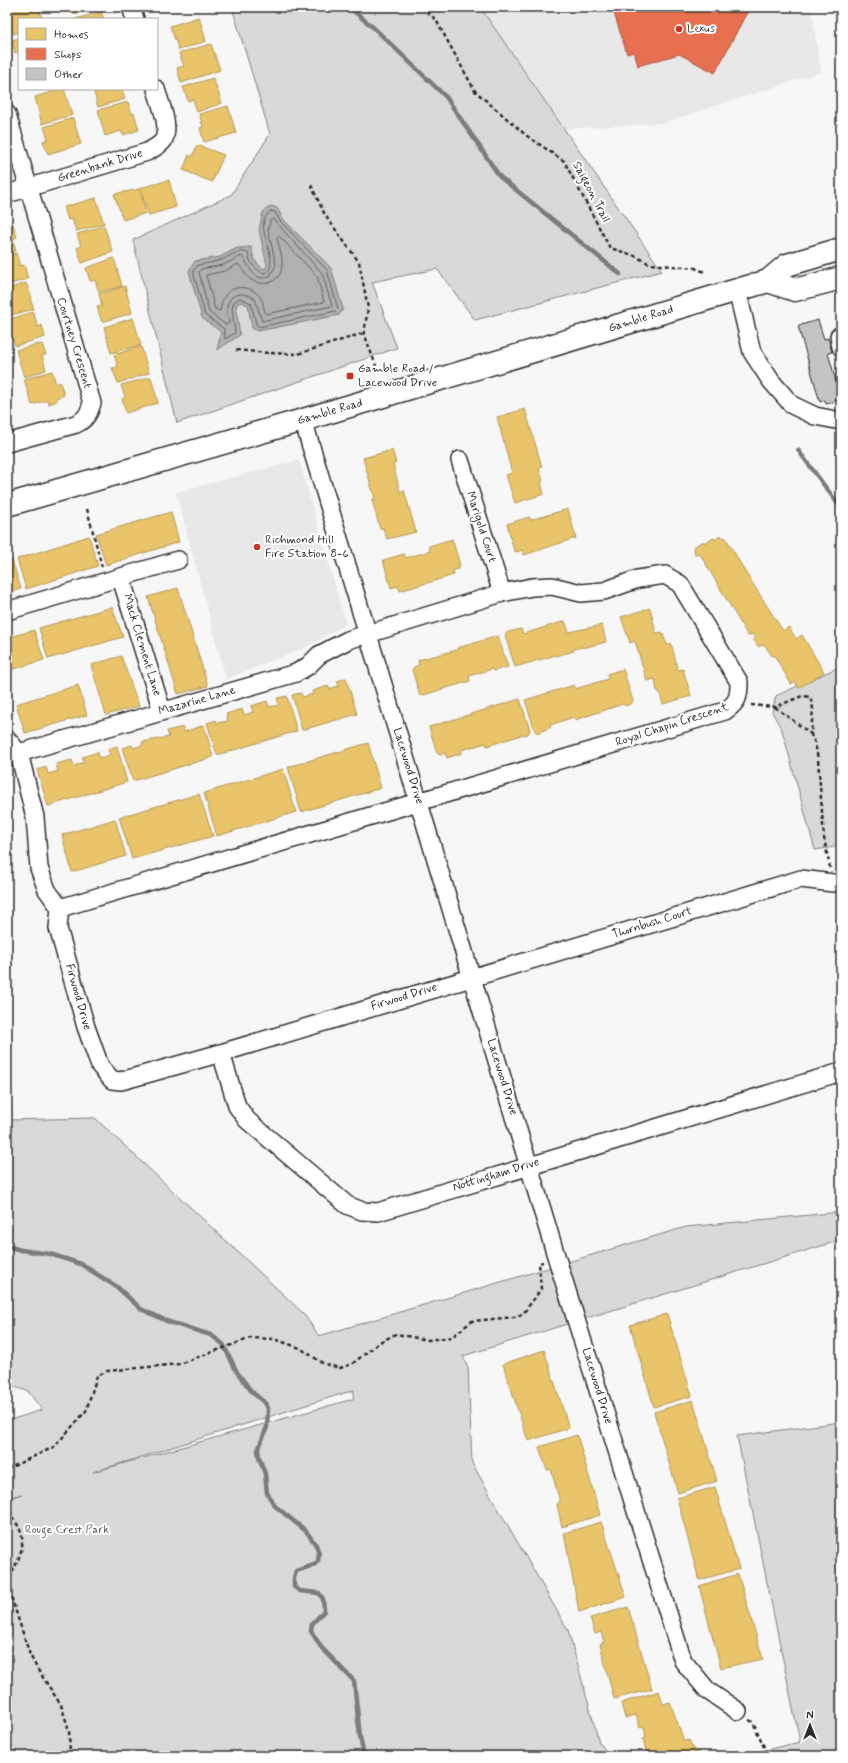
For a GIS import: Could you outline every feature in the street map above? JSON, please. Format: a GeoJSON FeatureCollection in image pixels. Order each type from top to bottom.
{"type":"FeatureCollection","features":[{"type":"Feature","properties":{"kind":"main road","name":"Gamble Road"},"geometry":{"type":"LineString","coordinates":[[7,505],[303,420],[768,281],[787,265],[841,249]]}},
{"type":"Feature","properties":{"kind":"main road"},"geometry":{"type":"LineString","coordinates":[[768,281],[795,290],[841,278]]}},
{"type":"Feature","properties":{"kind":"street"},"geometry":{"type":"LineString","coordinates":[[131,7],[135,18]]}},
{"type":"Feature","properties":{"kind":"street","name":"Greenbank Drive"},"geometry":{"type":"LineString","coordinates":[[7,194],[156,148],[162,141],[165,132],[165,121],[156,90]]}},
{"type":"Feature","properties":{"kind":"street","name":"Courtney Crescent"},"geometry":{"type":"LineString","coordinates":[[7,114],[92,403],[89,412],[82,421],[76,424],[7,443]]}},
{"type":"Feature","properties":{"kind":"street"},"geometry":{"type":"LineString","coordinates":[[737,290],[752,352],[771,381],[792,406],[815,416],[841,421]]}},
{"type":"Feature","properties":{"kind":"street","name":"Lacewood Drive"},"geometry":{"type":"LineString","coordinates":[[303,420],[557,1259],[683,1661],[708,1691],[738,1711]]}},
{"type":"Feature","properties":{"kind":"street","name":"Marigold Court"},"geometry":{"type":"LineString","coordinates":[[460,460],[502,594]]}},
{"type":"Feature","properties":{"kind":"street","name":"Mack Clement Lane"},"geometry":{"type":"LineString","coordinates":[[7,611],[178,560]]}},
{"type":"Feature","properties":{"kind":"street","name":"Royal Chapin Crescent"},"geometry":{"type":"LineString","coordinates":[[368,635],[502,594],[532,587],[552,586],[581,593],[604,592],[638,579],[665,575],[680,584],[739,682],[739,695],[734,704],[725,711],[419,802]]}},
{"type":"Feature","properties":{"kind":"street","name":"Mack Clement Lane"},"geometry":{"type":"LineString","coordinates":[[121,578],[162,711]]}},
{"type":"Feature","properties":{"kind":"street","name":"Mazarine Lane"},"geometry":{"type":"LineString","coordinates":[[19,753],[296,673],[308,666],[319,655],[332,647],[348,640],[368,635]]}},
{"type":"Feature","properties":{"kind":"street"},"geometry":{"type":"LineString","coordinates":[[7,738],[19,753],[35,817],[39,868],[47,890],[60,908],[419,802]]}},
{"type":"Feature","properties":{"kind":"street","name":"Thornbush Court"},"geometry":{"type":"LineString","coordinates":[[472,977],[801,879],[834,883]]}},
{"type":"Feature","properties":{"kind":"street","name":"Firwood Drive"},"geometry":{"type":"LineString","coordinates":[[60,908],[58,928],[86,1027],[100,1066],[112,1080],[121,1081],[221,1053],[472,977]]}},
{"type":"Feature","properties":{"kind":"street","name":"Nottingham Drive"},"geometry":{"type":"LineString","coordinates":[[221,1053],[237,1106],[247,1120],[347,1205],[362,1211],[378,1212],[529,1165],[841,1072]]}},
{"type":"Feature","properties":{"kind":"path","name":"Saigeon Trail"},"geometry":{"type":"LineString","coordinates":[[422,7],[436,20],[476,91],[527,136],[564,160],[610,248],[633,255],[650,264],[695,268],[705,272]]}},
{"type":"Feature","properties":{"kind":"path"},"geometry":{"type":"LineString","coordinates":[[311,184],[325,215],[359,262],[368,308],[364,332],[376,366]]}},
{"type":"Feature","properties":{"kind":"path"},"geometry":{"type":"LineString","coordinates":[[236,350],[298,354],[364,332]]}},
{"type":"Feature","properties":{"kind":"path"},"geometry":{"type":"LineString","coordinates":[[87,509],[104,574]]}},
{"type":"Feature","properties":{"kind":"path"},"geometry":{"type":"LineString","coordinates":[[734,704],[775,707],[802,696],[810,697],[813,708],[811,735]]}},
{"type":"Feature","properties":{"kind":"path"},"geometry":{"type":"LineString","coordinates":[[775,707],[811,735],[815,743],[818,759],[824,838],[834,883]]}},
{"type":"Feature","properties":{"kind":"path"},"geometry":{"type":"LineString","coordinates":[[7,1469],[54,1447],[86,1411],[97,1376],[107,1371],[179,1364],[251,1338],[274,1339],[287,1343],[300,1348],[324,1364],[340,1368],[352,1364],[380,1342],[396,1334],[428,1340],[452,1337],[472,1321],[514,1317],[523,1314],[540,1289],[539,1263],[557,1259]]}},
{"type":"Feature","properties":{"kind":"path"},"geometry":{"type":"LineString","coordinates":[[7,1512],[13,1518],[20,1530],[23,1546],[20,1558],[7,1583],[30,1655],[38,1670],[61,1704],[68,1730],[70,1756]]}},
{"type":"Feature","properties":{"kind":"path"},"geometry":{"type":"LineString","coordinates":[[738,1711],[752,1722],[768,1756]]}},
{"type":"Feature","properties":{"kind":"shaded area"},"geometry":{"type":"Polygon","coordinates":[[[480,7],[811,7],[821,72],[663,123],[565,129],[480,7]]]}},
{"type":"Feature","properties":{"kind":"shaded area"},"geometry":{"type":"Polygon","coordinates":[[[299,460],[346,624],[304,648],[226,679],[176,492],[299,460]]]}},
{"type":"Feature","properties":{"kind":"green space"},"geometry":{"type":"Polygon","coordinates":[[[232,7],[480,7],[662,271],[475,320],[437,269],[372,282],[397,348],[177,423],[133,240],[231,195],[270,134],[232,7]]]}},
{"type":"Feature","properties":{"kind":"green space"},"geometry":{"type":"Polygon","coordinates":[[[841,666],[841,846],[815,850],[782,730],[772,712],[776,696],[841,666]]]}},
{"type":"Feature","properties":{"kind":"green space","name":"Rouge Crest Park"},"geometry":{"type":"Polygon","coordinates":[[[95,1118],[303,1313],[319,1336],[686,1227],[841,1212],[841,1240],[463,1356],[468,1367],[472,1463],[568,1630],[599,1742],[610,1756],[7,1756],[7,1499],[22,1494],[7,1498],[7,1421],[42,1410],[28,1391],[7,1385],[7,1120],[95,1118]],[[354,1390],[93,1472],[353,1399],[354,1390]]]}},
{"type":"Feature","properties":{"kind":"green space"},"geometry":{"type":"Polygon","coordinates":[[[841,1422],[841,1722],[836,1756],[739,1756],[800,1742],[737,1436],[841,1422]]]}},
{"type":"Feature","properties":{"kind":"water"},"geometry":{"type":"Polygon","coordinates":[[[271,206],[277,208],[283,219],[331,268],[343,309],[339,315],[258,331],[252,328],[248,305],[241,302],[237,304],[236,309],[240,335],[217,350],[221,332],[202,318],[189,271],[195,261],[220,257],[237,248],[251,247],[255,260],[265,269],[267,265],[259,230],[263,212],[271,206]]]}},
{"type":"Feature","properties":{"kind":"building: Homes"},"geometry":{"type":"Polygon","coordinates":[[[9,7],[39,7],[42,18],[18,18],[18,32],[14,34],[7,19],[12,18],[9,7]]]}},
{"type":"Feature","properties":{"kind":"building: Homes"},"geometry":{"type":"Polygon","coordinates":[[[70,7],[100,7],[72,14],[70,7]]]}},
{"type":"Feature","properties":{"kind":"building: Homes"},"geometry":{"type":"Polygon","coordinates":[[[101,12],[104,18],[79,18],[101,12]]]}},
{"type":"Feature","properties":{"kind":"building: Homes"},"geometry":{"type":"Polygon","coordinates":[[[199,17],[206,41],[179,50],[170,26],[199,17]]]}},
{"type":"Feature","properties":{"kind":"building: Homes"},"geometry":{"type":"Polygon","coordinates":[[[18,38],[18,52],[15,53],[12,40],[18,38]]]}},
{"type":"Feature","properties":{"kind":"building: Homes"},"geometry":{"type":"Polygon","coordinates":[[[211,44],[220,70],[181,83],[177,68],[184,66],[179,53],[211,44]]]}},
{"type":"Feature","properties":{"kind":"building: Homes"},"geometry":{"type":"Polygon","coordinates":[[[213,78],[222,103],[197,112],[193,99],[188,101],[183,87],[213,78]]]}},
{"type":"Feature","properties":{"kind":"building: Homes"},"geometry":{"type":"Polygon","coordinates":[[[58,90],[64,90],[72,115],[42,124],[35,97],[58,90]]]}},
{"type":"Feature","properties":{"kind":"building: Homes"},"geometry":{"type":"Polygon","coordinates":[[[93,90],[122,90],[125,99],[98,107],[93,90]]]}},
{"type":"Feature","properties":{"kind":"building: Homes"},"geometry":{"type":"Polygon","coordinates":[[[128,102],[132,114],[134,113],[139,130],[123,135],[121,131],[105,136],[98,110],[128,102]]]}},
{"type":"Feature","properties":{"kind":"building: Homes"},"geometry":{"type":"Polygon","coordinates":[[[228,106],[236,133],[204,142],[200,128],[203,127],[199,114],[228,106]]]}},
{"type":"Feature","properties":{"kind":"building: Homes"},"geometry":{"type":"Polygon","coordinates":[[[73,118],[81,144],[48,154],[43,141],[48,139],[44,127],[73,118]]]}},
{"type":"Feature","properties":{"kind":"building: Homes"},"geometry":{"type":"Polygon","coordinates":[[[197,145],[224,155],[212,182],[183,170],[189,155],[192,157],[197,145]]]}},
{"type":"Feature","properties":{"kind":"building: Homes"},"geometry":{"type":"Polygon","coordinates":[[[169,180],[176,207],[149,215],[140,188],[169,180]]]}},
{"type":"Feature","properties":{"kind":"building: Homes"},"geometry":{"type":"Polygon","coordinates":[[[140,189],[146,213],[123,220],[114,194],[140,189]]]}},
{"type":"Feature","properties":{"kind":"building: Homes"},"geometry":{"type":"Polygon","coordinates":[[[96,198],[104,224],[76,231],[72,219],[68,220],[64,207],[96,198]]]}},
{"type":"Feature","properties":{"kind":"building: Homes"},"geometry":{"type":"Polygon","coordinates":[[[13,224],[17,237],[13,239],[16,251],[7,254],[7,226],[13,224]]]}},
{"type":"Feature","properties":{"kind":"building: Homes"},"geometry":{"type":"Polygon","coordinates":[[[104,226],[113,252],[82,263],[77,248],[81,246],[77,234],[104,226]]]}},
{"type":"Feature","properties":{"kind":"building: Homes"},"geometry":{"type":"Polygon","coordinates":[[[16,253],[20,266],[24,265],[28,279],[7,285],[7,256],[16,253]]]}},
{"type":"Feature","properties":{"kind":"building: Homes"},"geometry":{"type":"Polygon","coordinates":[[[114,258],[122,286],[99,292],[95,280],[90,281],[86,268],[114,258]]]}},
{"type":"Feature","properties":{"kind":"building: Homes"},"geometry":{"type":"Polygon","coordinates":[[[26,283],[32,298],[30,299],[34,309],[7,316],[7,289],[26,283]]]}},
{"type":"Feature","properties":{"kind":"building: Homes"},"geometry":{"type":"Polygon","coordinates":[[[125,286],[132,313],[102,322],[97,307],[102,306],[99,294],[125,286]]]}},
{"type":"Feature","properties":{"kind":"building: Homes"},"geometry":{"type":"Polygon","coordinates":[[[33,312],[38,327],[42,325],[45,337],[15,346],[7,320],[33,312]]]}},
{"type":"Feature","properties":{"kind":"building: Homes"},"geometry":{"type":"Polygon","coordinates":[[[133,318],[141,345],[111,353],[104,327],[133,318]]]}},
{"type":"Feature","properties":{"kind":"building: Homes"},"geometry":{"type":"Polygon","coordinates":[[[42,344],[46,355],[42,355],[46,370],[24,377],[16,350],[42,344]]]}},
{"type":"Feature","properties":{"kind":"building: Homes"},"geometry":{"type":"Polygon","coordinates":[[[141,346],[149,373],[118,383],[112,368],[118,367],[114,355],[141,346]]]}},
{"type":"Feature","properties":{"kind":"building: Homes"},"geometry":{"type":"Polygon","coordinates":[[[52,371],[56,384],[60,382],[64,395],[56,398],[57,401],[49,404],[48,400],[32,405],[24,379],[52,371]]]}},
{"type":"Feature","properties":{"kind":"building: Homes"},"geometry":{"type":"Polygon","coordinates":[[[151,377],[158,403],[126,413],[122,399],[125,397],[121,385],[151,377]]]}},
{"type":"Feature","properties":{"kind":"building: Homes"},"geometry":{"type":"Polygon","coordinates":[[[525,409],[542,467],[539,469],[543,481],[541,482],[544,494],[515,503],[506,475],[512,473],[497,417],[525,409]]]}},
{"type":"Feature","properties":{"kind":"building: Homes"},"geometry":{"type":"Polygon","coordinates":[[[392,450],[396,463],[393,464],[400,492],[404,490],[416,532],[387,539],[383,528],[380,529],[372,500],[375,499],[363,458],[392,450]]]}},
{"type":"Feature","properties":{"kind":"building: Homes"},"geometry":{"type":"Polygon","coordinates":[[[568,509],[576,538],[524,555],[522,550],[517,552],[514,551],[507,524],[529,517],[530,520],[568,509]]]}},
{"type":"Feature","properties":{"kind":"building: Homes"},"geometry":{"type":"Polygon","coordinates":[[[171,512],[179,542],[106,565],[96,534],[171,512]]]}},
{"type":"Feature","properties":{"kind":"building: Homes"},"geometry":{"type":"Polygon","coordinates":[[[89,536],[98,566],[26,589],[17,559],[89,536]]]}},
{"type":"Feature","properties":{"kind":"building: Homes"},"geometry":{"type":"Polygon","coordinates":[[[720,536],[726,538],[744,570],[783,631],[789,627],[796,639],[802,635],[824,672],[799,688],[795,682],[791,684],[774,655],[772,656],[764,644],[759,647],[753,639],[755,638],[753,634],[748,636],[700,554],[695,554],[695,546],[714,538],[715,540],[720,536]]]}},
{"type":"Feature","properties":{"kind":"building: Homes"},"geometry":{"type":"Polygon","coordinates":[[[452,539],[460,565],[458,569],[453,570],[454,575],[400,591],[398,586],[391,588],[383,560],[404,554],[406,558],[430,551],[429,546],[452,539]]]}},
{"type":"Feature","properties":{"kind":"building: Homes"},"geometry":{"type":"Polygon","coordinates":[[[12,560],[21,589],[7,593],[7,561],[12,560]]]}},
{"type":"Feature","properties":{"kind":"building: Homes"},"geometry":{"type":"Polygon","coordinates":[[[178,588],[208,686],[178,694],[148,597],[178,588]]]}},
{"type":"Feature","properties":{"kind":"building: Homes"},"geometry":{"type":"Polygon","coordinates":[[[112,607],[123,637],[48,659],[39,628],[112,607]]]}},
{"type":"Feature","properties":{"kind":"building: Homes"},"geometry":{"type":"Polygon","coordinates":[[[650,608],[656,633],[662,632],[667,645],[671,643],[678,670],[683,669],[691,696],[663,704],[659,691],[657,691],[655,679],[647,681],[635,641],[630,643],[621,617],[650,608]]]}},
{"type":"Feature","properties":{"kind":"building: Homes"},"geometry":{"type":"Polygon","coordinates":[[[565,621],[569,632],[602,625],[606,642],[573,649],[574,651],[515,667],[505,635],[508,632],[521,629],[523,634],[565,621]]]}},
{"type":"Feature","properties":{"kind":"building: Homes"},"geometry":{"type":"Polygon","coordinates":[[[34,630],[44,660],[7,671],[7,638],[34,630]]]}},
{"type":"Feature","properties":{"kind":"building: Homes"},"geometry":{"type":"Polygon","coordinates":[[[498,636],[508,667],[493,671],[492,669],[469,676],[470,681],[420,696],[412,670],[414,667],[419,665],[418,660],[457,650],[457,648],[498,636]]]}},
{"type":"Feature","properties":{"kind":"building: Homes"},"geometry":{"type":"Polygon","coordinates":[[[121,656],[139,706],[106,715],[91,665],[121,656]]]}},
{"type":"Feature","properties":{"kind":"building: Homes"},"geometry":{"type":"Polygon","coordinates":[[[623,669],[633,701],[631,704],[625,706],[623,704],[575,720],[574,717],[550,725],[551,727],[538,733],[535,731],[525,700],[574,685],[575,689],[608,679],[607,674],[623,669]]]}},
{"type":"Feature","properties":{"kind":"building: Homes"},"geometry":{"type":"Polygon","coordinates":[[[346,678],[357,714],[302,730],[292,695],[301,693],[303,697],[313,694],[312,691],[328,686],[329,689],[339,686],[337,681],[346,678]]]}},
{"type":"Feature","properties":{"kind":"building: Homes"},"geometry":{"type":"Polygon","coordinates":[[[78,685],[87,715],[25,733],[16,704],[78,685]]]}},
{"type":"Feature","properties":{"kind":"building: Homes"},"geometry":{"type":"Polygon","coordinates":[[[287,696],[297,731],[217,755],[207,723],[216,720],[217,723],[228,721],[226,714],[242,709],[244,715],[253,712],[251,706],[267,701],[269,707],[279,705],[277,698],[287,696]]]}},
{"type":"Feature","properties":{"kind":"building: Homes"},"geometry":{"type":"Polygon","coordinates":[[[520,699],[530,730],[528,734],[487,746],[486,743],[461,750],[462,753],[447,758],[445,753],[440,755],[437,753],[429,727],[520,699]]]}},
{"type":"Feature","properties":{"kind":"building: Homes"},"geometry":{"type":"Polygon","coordinates":[[[204,725],[213,757],[133,781],[122,748],[132,745],[133,748],[143,745],[142,742],[169,737],[167,731],[183,727],[184,732],[204,725]]]}},
{"type":"Feature","properties":{"kind":"building: Homes"},"geometry":{"type":"Polygon","coordinates":[[[368,743],[381,788],[301,812],[288,767],[368,743]]]}},
{"type":"Feature","properties":{"kind":"building: Homes"},"geometry":{"type":"Polygon","coordinates":[[[117,746],[127,782],[48,806],[37,770],[46,767],[48,774],[58,771],[56,764],[72,760],[74,766],[84,762],[82,757],[98,752],[99,758],[110,755],[108,749],[117,746]]]}},
{"type":"Feature","properties":{"kind":"building: Homes"},"geometry":{"type":"Polygon","coordinates":[[[283,769],[296,812],[217,836],[204,793],[283,769]]]}},
{"type":"Feature","properties":{"kind":"building: Homes"},"geometry":{"type":"Polygon","coordinates":[[[199,794],[213,836],[132,859],[119,817],[199,794]]]}},
{"type":"Feature","properties":{"kind":"building: Homes"},"geometry":{"type":"Polygon","coordinates":[[[115,819],[126,856],[72,872],[62,835],[115,819]]]}},
{"type":"Feature","properties":{"kind":"building: Homes"},"geometry":{"type":"Polygon","coordinates":[[[667,1314],[692,1396],[654,1407],[630,1325],[667,1314]]]}},
{"type":"Feature","properties":{"kind":"building: Homes"},"geometry":{"type":"Polygon","coordinates":[[[544,1350],[569,1428],[528,1441],[503,1364],[544,1350]]]}},
{"type":"Feature","properties":{"kind":"building: Homes"},"geometry":{"type":"Polygon","coordinates":[[[693,1400],[717,1481],[678,1493],[654,1412],[693,1400]]]}},
{"type":"Feature","properties":{"kind":"building: Homes"},"geometry":{"type":"Polygon","coordinates":[[[577,1435],[600,1515],[562,1527],[557,1504],[560,1502],[551,1469],[547,1470],[539,1447],[577,1435]]]}},
{"type":"Feature","properties":{"kind":"building: Homes"},"geometry":{"type":"Polygon","coordinates":[[[715,1487],[739,1569],[699,1580],[677,1498],[715,1487]]]}},
{"type":"Feature","properties":{"kind":"building: Homes"},"geometry":{"type":"Polygon","coordinates":[[[601,1522],[626,1597],[579,1612],[564,1533],[601,1522]]]}},
{"type":"Feature","properties":{"kind":"building: Homes"},"geometry":{"type":"Polygon","coordinates":[[[738,1574],[763,1659],[721,1668],[699,1586],[738,1574]]]}},
{"type":"Feature","properties":{"kind":"building: Homes"},"geometry":{"type":"Polygon","coordinates":[[[628,1607],[652,1689],[614,1699],[600,1644],[604,1642],[601,1632],[595,1634],[590,1618],[628,1607]]]}},
{"type":"Feature","properties":{"kind":"building: Homes"},"geometry":{"type":"Polygon","coordinates":[[[659,1691],[663,1704],[670,1702],[684,1741],[689,1740],[695,1753],[699,1751],[701,1756],[655,1756],[654,1752],[647,1754],[643,1739],[646,1738],[644,1726],[640,1728],[636,1715],[625,1718],[621,1703],[659,1691]]]}},
{"type":"Feature","properties":{"kind":"building: Shops","name":"Lexus"},"geometry":{"type":"Polygon","coordinates":[[[612,7],[750,7],[715,73],[679,54],[638,66],[634,52],[627,54],[612,7]]]}},
{"type":"Feature","properties":{"kind":"building: Other"},"geometry":{"type":"Polygon","coordinates":[[[818,320],[824,339],[828,338],[832,352],[828,353],[840,395],[835,397],[836,401],[826,404],[825,400],[820,402],[798,326],[818,320]]]}},
{"type":"Feature","properties":{"kind":"waterway"},"geometry":{"type":"LineString","coordinates":[[349,7],[375,29],[446,97],[500,177],[620,274]]}},
{"type":"Feature","properties":{"kind":"waterway"},"geometry":{"type":"LineString","coordinates":[[798,450],[841,508]]}},
{"type":"Feature","properties":{"kind":"waterway"},"geometry":{"type":"LineString","coordinates":[[7,1246],[21,1250],[50,1254],[81,1264],[117,1287],[141,1309],[169,1322],[211,1335],[223,1344],[237,1372],[252,1392],[265,1403],[268,1408],[267,1427],[258,1450],[265,1474],[267,1493],[275,1506],[306,1531],[316,1545],[319,1554],[318,1561],[314,1565],[296,1571],[294,1587],[300,1591],[319,1593],[323,1599],[324,1611],[312,1624],[311,1631],[321,1647],[354,1681],[360,1737],[364,1756]]}},
{"type":"Feature","properties":{"kind":"place","name":"Lexus"},"geometry":{"type":"Point","coordinates":[679,29]}},
{"type":"Feature","properties":{"kind":"place","name":"Gamble Road / Lacewood Drive"},"geometry":{"type":"Point","coordinates":[350,376]}},
{"type":"Feature","properties":{"kind":"place","name":"Richmond Hill Fire Station 8-6"},"geometry":{"type":"Point","coordinates":[257,547]}}]}
